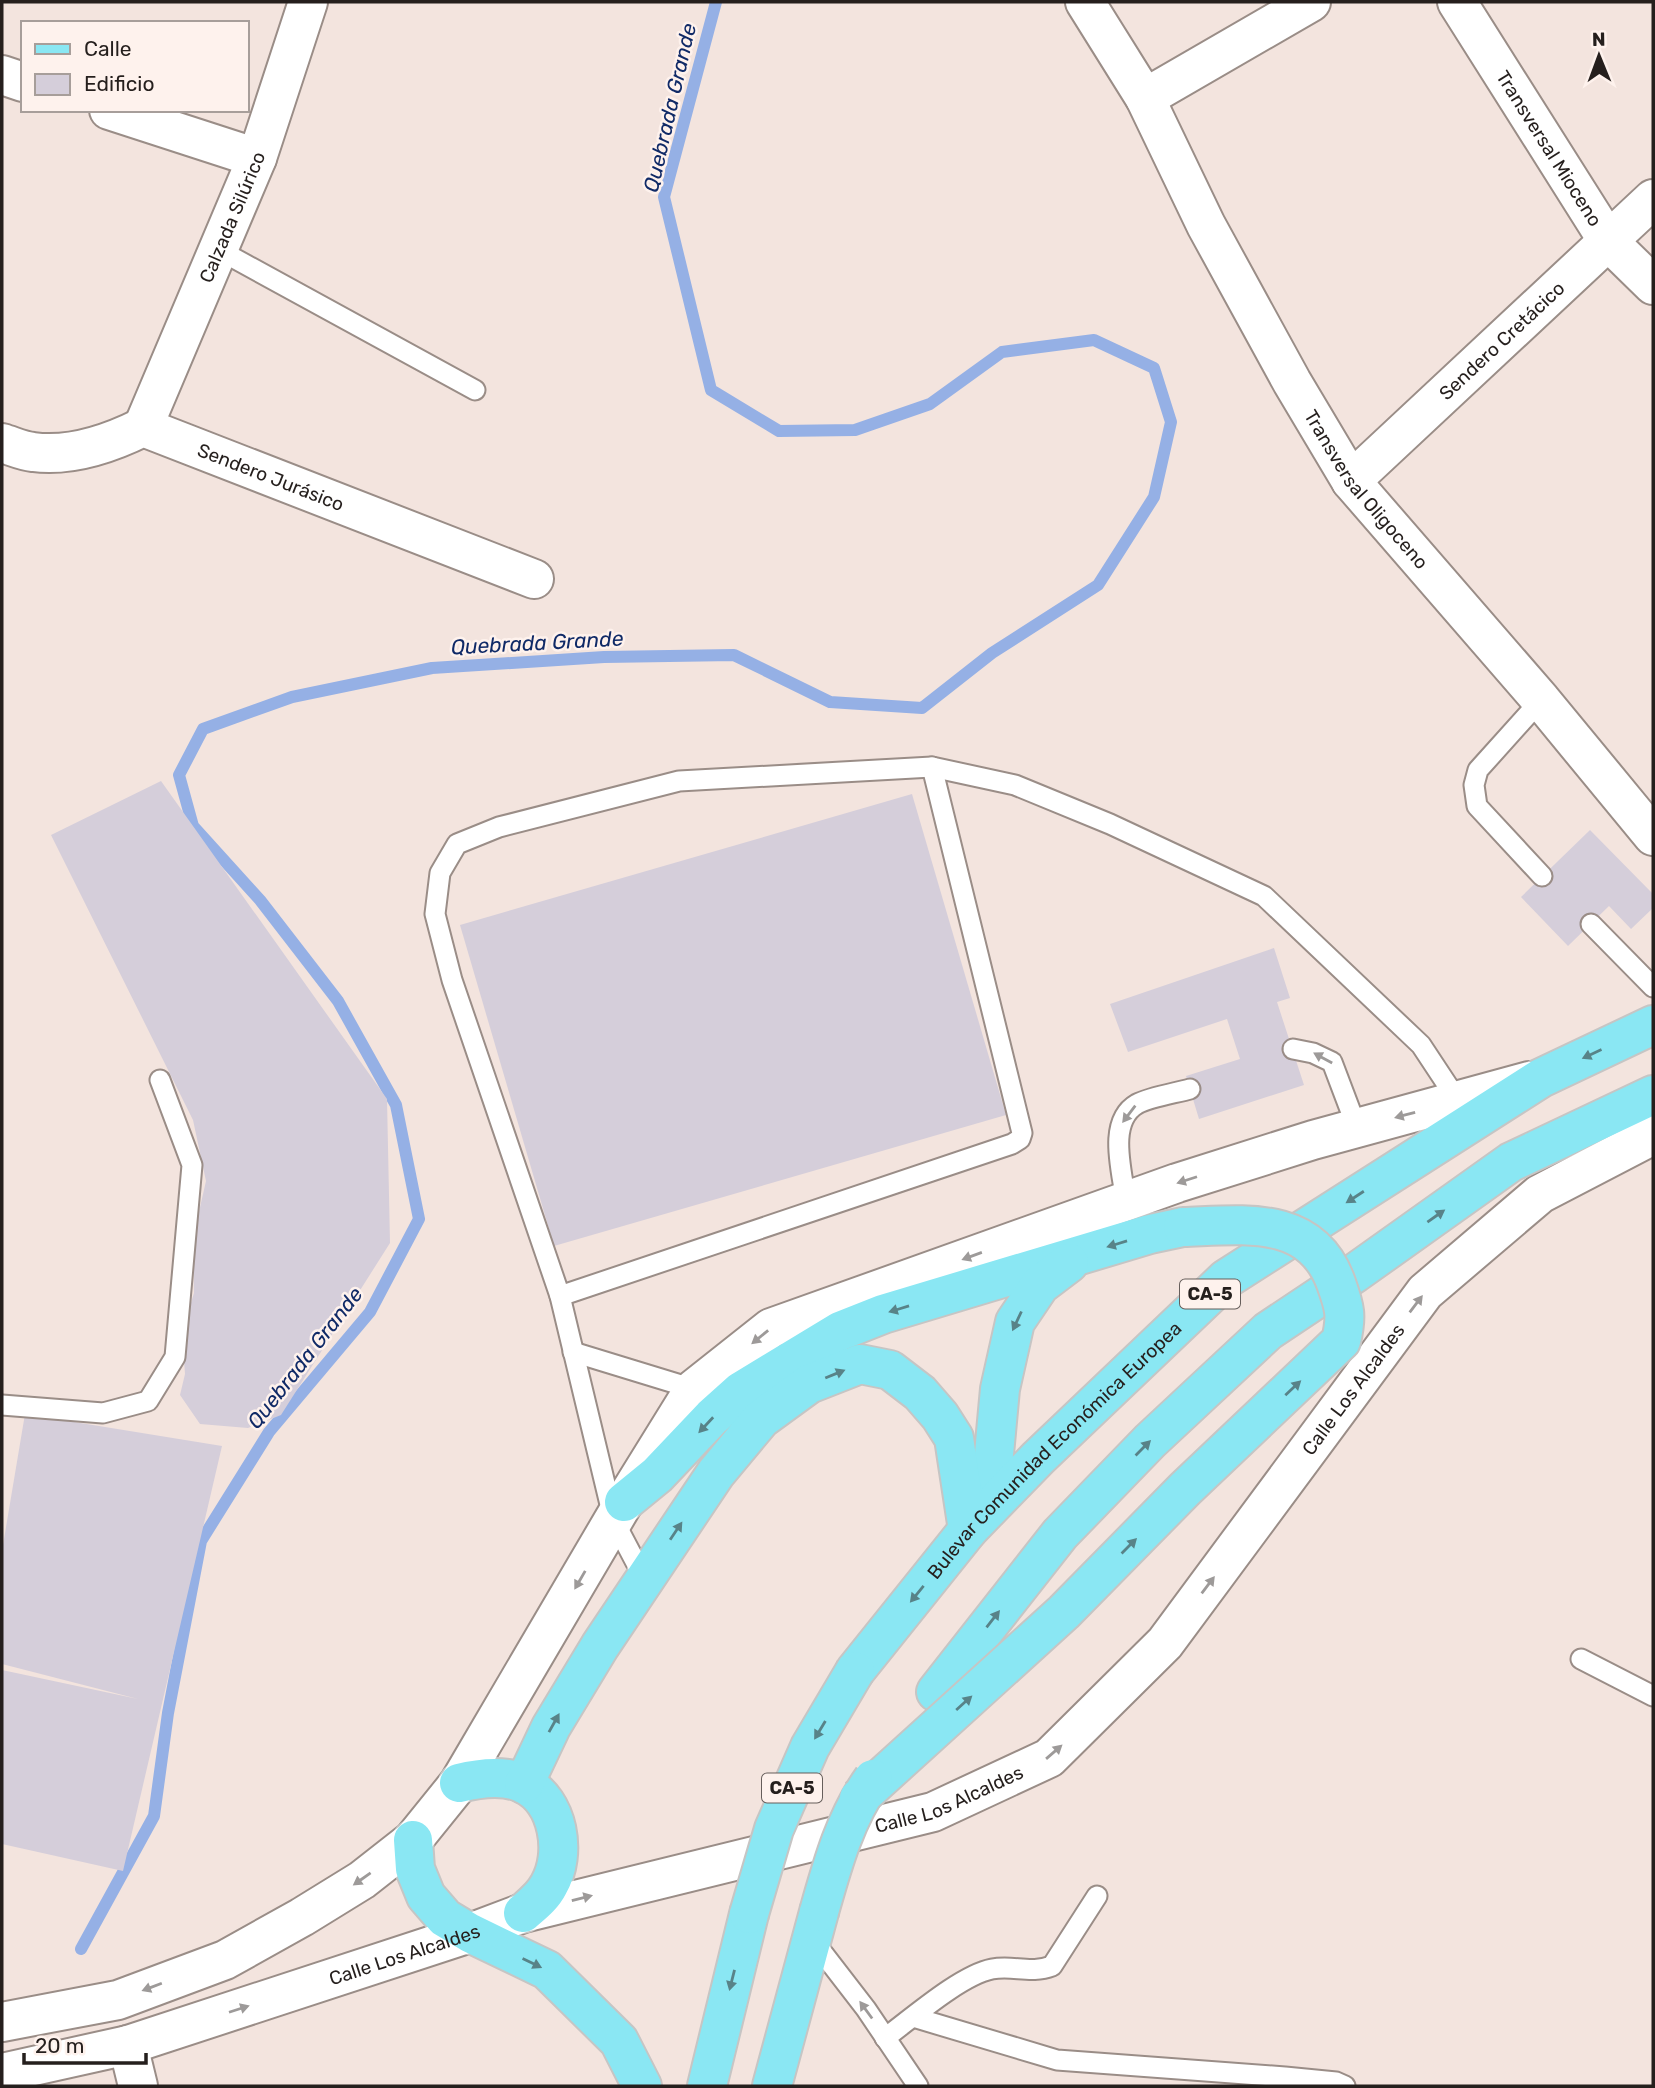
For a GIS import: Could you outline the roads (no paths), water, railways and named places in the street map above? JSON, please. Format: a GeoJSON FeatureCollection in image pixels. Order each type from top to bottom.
{"type":"FeatureCollection","features":[{"type":"Feature","properties":{"kind":"main road","name":"Calzada Silúrico"},"geometry":{"type":"LineString","coordinates":[[143,427],[257,158],[308,2]]}},
{"type":"Feature","properties":{"kind":"main road"},"geometry":{"type":"LineString","coordinates":[[1085,2],[1145,98],[1311,2]]}},
{"type":"Feature","properties":{"kind":"main road","name":"Transversal Mioceno"},"geometry":{"type":"LineString","coordinates":[[1457,2],[1608,241],[1653,285]]}},
{"type":"Feature","properties":{"kind":"main road"},"geometry":{"type":"LineString","coordinates":[[2,75],[21,81]]}},
{"type":"Feature","properties":{"kind":"main road","name":"Transversal Oligoceno"},"geometry":{"type":"LineString","coordinates":[[1145,98],[1206,225],[1292,382],[1351,481],[1541,700],[1653,835]]}},
{"type":"Feature","properties":{"kind":"main road"},"geometry":{"type":"LineString","coordinates":[[115,112],[257,158]]}},
{"type":"Feature","properties":{"kind":"main road","name":"Sendero Cretácico"},"geometry":{"type":"LineString","coordinates":[[1351,481],[1653,199]]}},
{"type":"Feature","properties":{"kind":"main road"},"geometry":{"type":"LineString","coordinates":[[2,443],[33,453],[72,450],[110,443],[143,427]]}},
{"type":"Feature","properties":{"kind":"main road","name":"Sendero Jurásico"},"geometry":{"type":"LineString","coordinates":[[143,427],[534,579]]}},
{"type":"Feature","properties":{"kind":"main road","name":"Bulevar Comunidad Económica Europea"},"geometry":{"type":"LineString","coordinates":[[706,2086],[749,1914],[774,1829],[810,1747],[855,1671],[979,1519],[1038,1458],[1226,1279],[1541,1078],[1653,1025]]}},
{"type":"Feature","properties":{"kind":"main road"},"geometry":{"type":"LineString","coordinates":[[2,2022],[118,2000],[225,1960],[362,1880],[414,1840],[459,1783],[694,1389],[771,1328],[1177,1183],[1357,1128],[1541,1078]]}},
{"type":"Feature","properties":{"kind":"main road"},"geometry":{"type":"LineString","coordinates":[[772,2086],[836,1854],[859,1798],[936,1692],[1060,1534],[1150,1441],[1268,1331],[1511,1162],[1653,1095]]}},
{"type":"Feature","properties":{"kind":"main road","name":"Calle Los Alcaldes"},"geometry":{"type":"LineString","coordinates":[[2,2073],[128,2045],[470,1933],[523,1913],[933,1812],[1049,1758],[1165,1643],[1425,1292],[1540,1194],[1653,1135]]}},
{"type":"Feature","properties":{"kind":"main road"},"geometry":{"type":"LineString","coordinates":[[619,1511],[741,1391],[840,1331],[883,1314],[1150,1234],[1183,1227],[1242,1225],[1276,1228],[1303,1239],[1316,1249],[1332,1273],[1343,1301],[1346,1320],[1341,1341],[1185,1489],[1064,1612],[859,1798]]}},
{"type":"Feature","properties":{"kind":"main road"},"geometry":{"type":"LineString","coordinates":[[979,1519],[1000,1389],[1015,1322],[1040,1285],[1079,1255]]}},
{"type":"Feature","properties":{"kind":"main road"},"geometry":{"type":"LineString","coordinates":[[524,1784],[551,1727],[645,1578],[716,1473],[761,1419],[809,1384],[860,1364],[890,1370],[920,1393],[954,1438],[979,1519]]}},
{"type":"Feature","properties":{"kind":"main road"},"geometry":{"type":"LineString","coordinates":[[459,1783],[492,1778],[524,1784],[539,1796],[550,1812],[557,1829],[559,1848],[556,1867],[549,1885],[538,1900],[523,1913]]}},
{"type":"Feature","properties":{"kind":"main road"},"geometry":{"type":"LineString","coordinates":[[414,1840],[415,1869],[426,1896],[445,1918],[547,1970],[619,2041],[642,2086]]}},
{"type":"Feature","properties":{"kind":"main road"},"geometry":{"type":"LineString","coordinates":[[128,2045],[138,2086]]}},
{"type":"Feature","properties":{"kind":"lane"},"geometry":{"type":"LineString","coordinates":[[219,250],[475,390]]}},
{"type":"Feature","properties":{"kind":"lane"},"geometry":{"type":"LineString","coordinates":[[1541,700],[1478,770],[1474,785],[1477,806],[1542,876]]}},
{"type":"Feature","properties":{"kind":"lane"},"geometry":{"type":"LineString","coordinates":[[560,1296],[1012,1144],[1020,1139],[1022,1133],[932,767]]}},
{"type":"Feature","properties":{"kind":"lane"},"geometry":{"type":"LineString","coordinates":[[645,1578],[619,1511],[573,1352],[560,1296],[452,980],[435,914],[440,873],[457,844],[499,827],[679,781],[932,767],[1015,785],[1110,824],[1264,896],[1421,1045],[1458,1101]]}},
{"type":"Feature","properties":{"kind":"lane"},"geometry":{"type":"LineString","coordinates":[[1591,924],[1653,987]]}},
{"type":"Feature","properties":{"kind":"lane"},"geometry":{"type":"LineString","coordinates":[[1293,1049],[1313,1052],[1332,1062],[1357,1128]]}},
{"type":"Feature","properties":{"kind":"lane"},"geometry":{"type":"LineString","coordinates":[[2,1405],[103,1413],[148,1401],[176,1357],[192,1165],[160,1080]]}},
{"type":"Feature","properties":{"kind":"lane"},"geometry":{"type":"LineString","coordinates":[[1126,1202],[1118,1134],[1123,1119],[1137,1104],[1190,1089]]}},
{"type":"Feature","properties":{"kind":"lane"},"geometry":{"type":"LineString","coordinates":[[573,1352],[694,1389]]}},
{"type":"Feature","properties":{"kind":"lane"},"geometry":{"type":"LineString","coordinates":[[1581,1659],[1653,1696]]}},
{"type":"Feature","properties":{"kind":"lane"},"geometry":{"type":"LineString","coordinates":[[885,2038],[971,1977],[993,1969],[1039,1971],[1052,1966],[1097,1896]]}},
{"type":"Feature","properties":{"kind":"lane"},"geometry":{"type":"LineString","coordinates":[[816,1925],[885,2038],[918,2086]]}},
{"type":"Feature","properties":{"kind":"lane"},"geometry":{"type":"LineString","coordinates":[[913,2017],[1057,2060],[1285,2077],[1336,2082],[1345,2086]]}},
{"type":"Feature","properties":{"kind":"waterway","name":"Quebrada Grande"},"geometry":{"type":"LineString","coordinates":[[81,1949],[154,1816],[168,1713],[201,1541],[269,1432],[370,1312],[419,1219],[396,1105],[338,1001],[260,900],[193,826],[179,775],[203,729],[292,697],[432,668],[604,657],[734,655],[830,702],[922,708],[992,653],[1098,585],[1154,497],[1171,422],[1154,368],[1094,340],[1002,352],[930,404],[855,430],[779,431],[711,390],[664,197],[716,2]]}}]}
